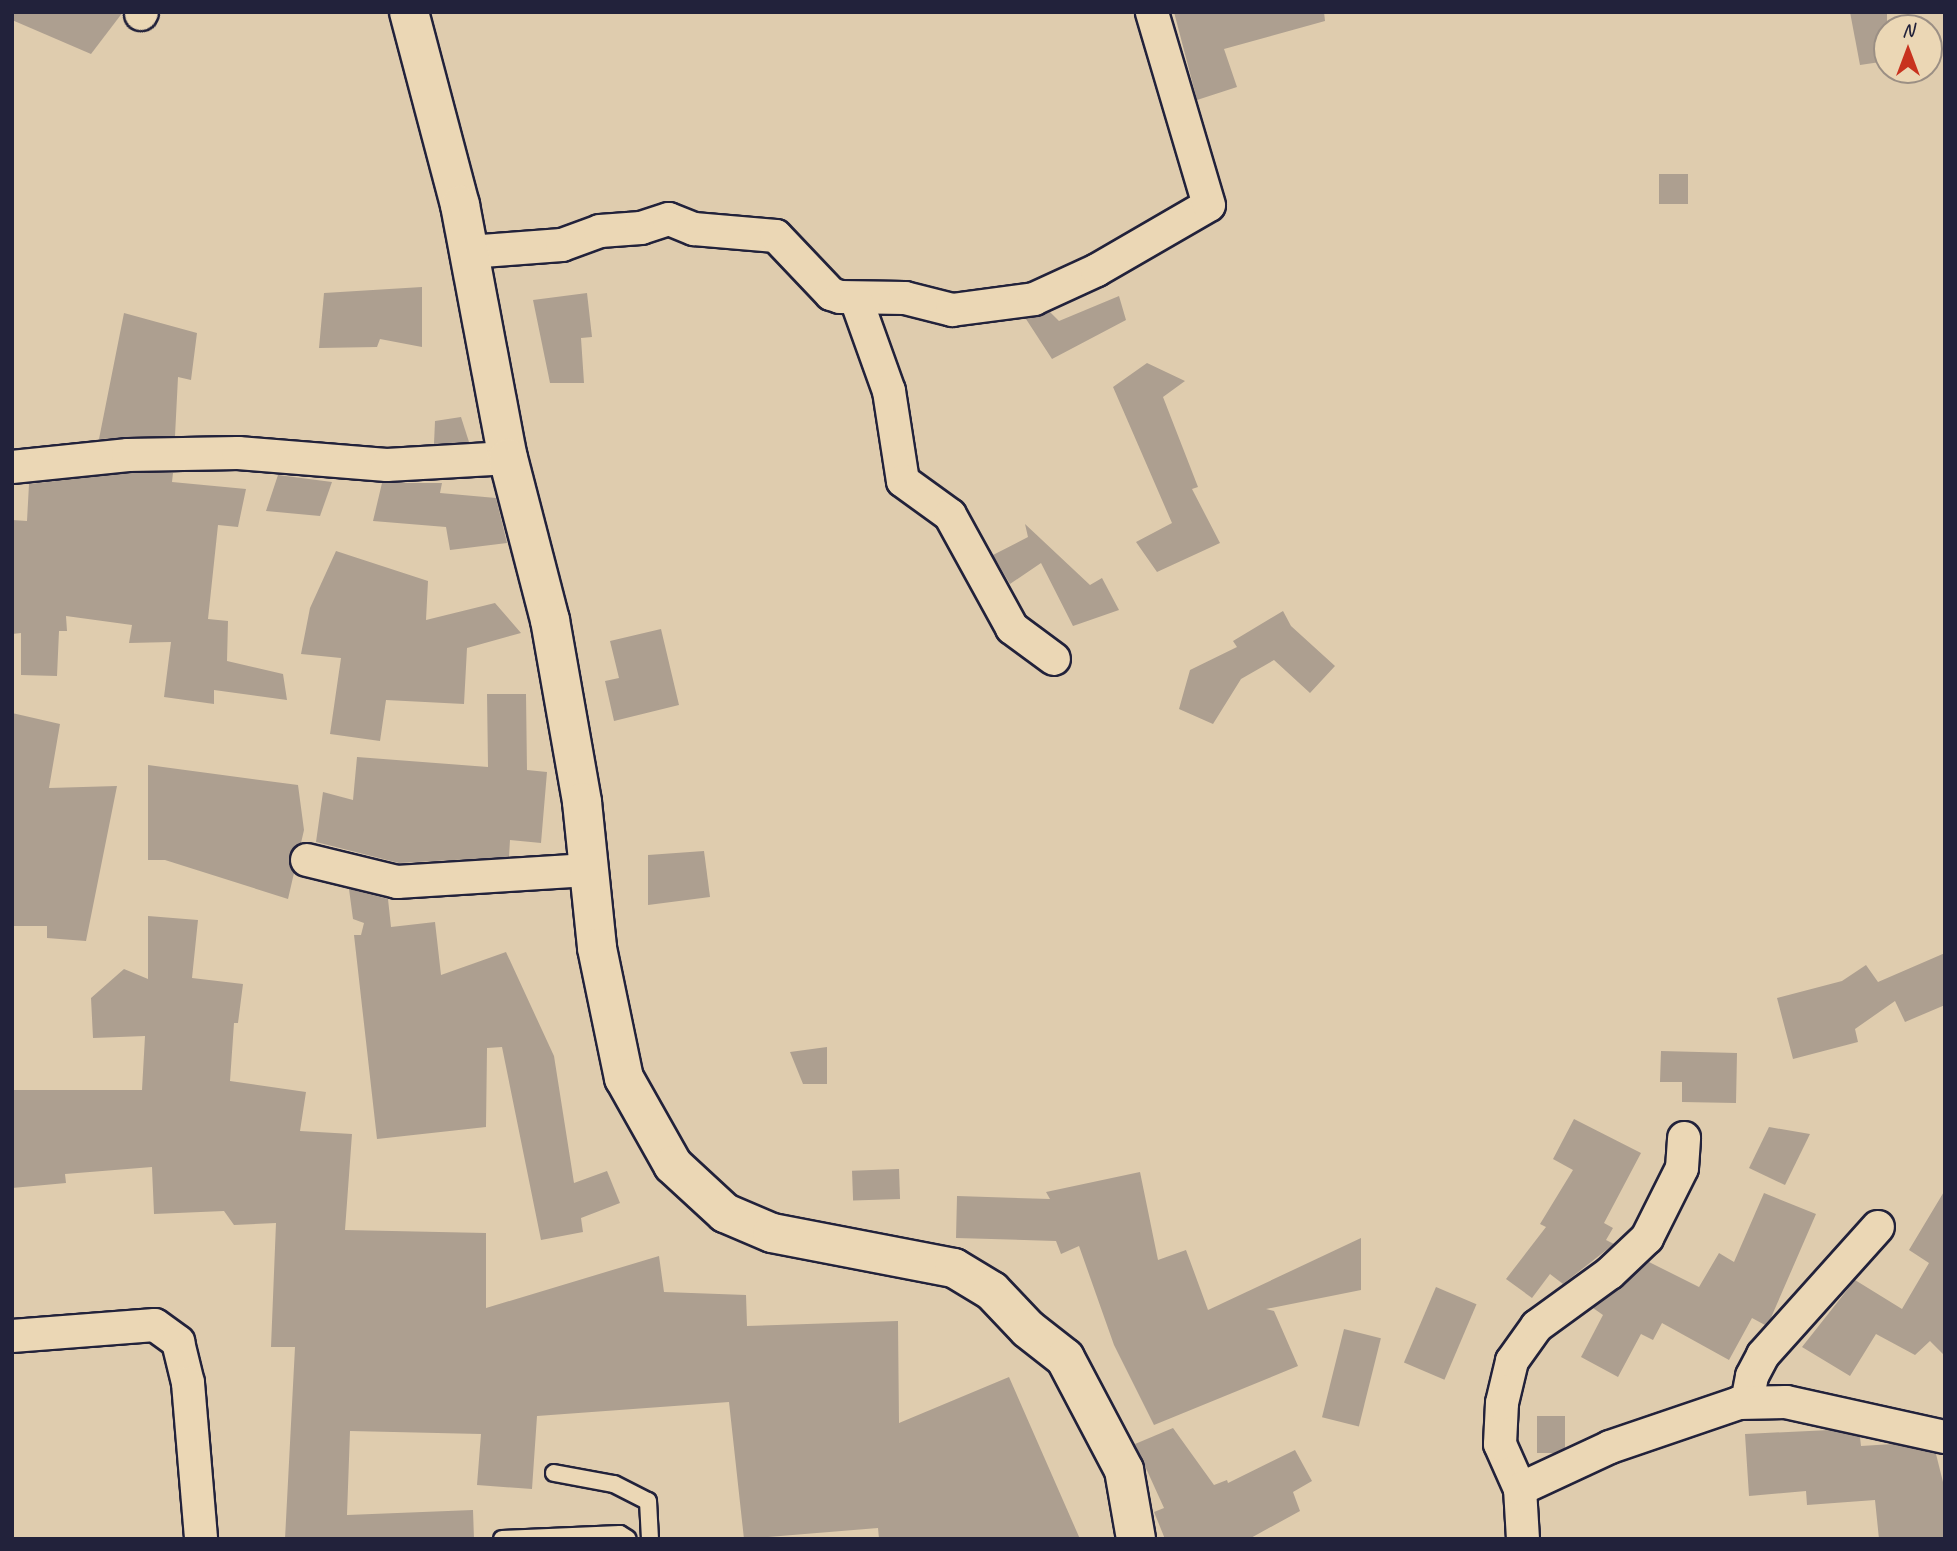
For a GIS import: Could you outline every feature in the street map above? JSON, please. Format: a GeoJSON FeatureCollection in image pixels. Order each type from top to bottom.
{"type":"FeatureCollection","features":[{"type":"Feature","properties":{"kind":"main road"},"geometry":{"type":"LineString","coordinates":[[409,12],[469,252],[508,458],[550,620],[582,802],[597,948],[624,1078],[673,1166],[725,1213],[748,1225],[954,1268],[992,1291],[1028,1329],[1065,1358],[1125,1470],[1136,1539]]}},
{"type":"Feature","properties":{"kind":"street"},"geometry":{"type":"LineString","coordinates":[[469,252],[562,245],[600,231],[641,228],[669,219],[694,229],[776,236],[831,294],[856,299],[905,298],[953,310],[1034,299],[1207,209],[1208,193],[1152,12]]}},
{"type":"Feature","properties":{"kind":"street"},"geometry":{"type":"LineString","coordinates":[[856,299],[889,391],[904,481],[950,515],[1012,628],[1054,659]]}},
{"type":"Feature","properties":{"kind":"street"},"geometry":{"type":"LineString","coordinates":[[12,467],[128,455],[224,453],[387,465],[508,458]]}},
{"type":"Feature","properties":{"kind":"street"},"geometry":{"type":"LineString","coordinates":[[307,860],[397,882],[589,870]]}},
{"type":"Feature","properties":{"kind":"street"},"geometry":{"type":"LineString","coordinates":[[1523,1539],[1520,1489],[1500,1444],[1502,1403],[1512,1361],[1537,1326],[1610,1273],[1647,1238],[1678,1179],[1684,1138]]}},
{"type":"Feature","properties":{"kind":"street"},"geometry":{"type":"LineString","coordinates":[[1746,1402],[1752,1376],[1763,1355],[1878,1227]]}},
{"type":"Feature","properties":{"kind":"street"},"geometry":{"type":"LineString","coordinates":[[12,1336],[155,1325],[178,1342],[188,1383],[201,1539]]}},
{"type":"Feature","properties":{"kind":"street"},"geometry":{"type":"LineString","coordinates":[[1520,1489],[1610,1447],[1746,1402],[1786,1402],[1945,1437]]}},
{"type":"Feature","properties":{"kind":"lane"},"geometry":{"type":"LineString","coordinates":[[554,1473],[614,1484],[648,1501],[650,1539]]}},
{"type":"Feature","properties":{"kind":"lane"},"geometry":{"type":"LineString","coordinates":[[502,1539],[620,1534],[628,1539]]}},
{"type":"Feature","properties":{"kind":"building"},"geometry":{"type":"Polygon","coordinates":[[[12,12],[123,12],[91,54],[12,20],[12,12]]]}},
{"type":"Feature","properties":{"kind":"building"},"geometry":{"type":"Polygon","coordinates":[[[1174,12],[1324,12],[1325,21],[1224,49],[1237,87],[1197,100],[1174,12]]]}},
{"type":"Feature","properties":{"kind":"building"},"geometry":{"type":"Polygon","coordinates":[[[1850,12],[1887,12],[1873,14],[1873,63],[1860,65],[1850,12]]]}},
{"type":"Feature","properties":{"kind":"building"},"geometry":{"type":"Polygon","coordinates":[[[1659,174],[1688,174],[1688,204],[1659,204],[1659,174]]]}},
{"type":"Feature","properties":{"kind":"building"},"geometry":{"type":"Polygon","coordinates":[[[422,287],[422,347],[380,339],[377,347],[319,348],[324,293],[422,287]]]}},
{"type":"Feature","properties":{"kind":"building"},"geometry":{"type":"Polygon","coordinates":[[[587,293],[592,337],[581,338],[584,383],[550,383],[533,300],[587,293]]]}},
{"type":"Feature","properties":{"kind":"building"},"geometry":{"type":"Polygon","coordinates":[[[1119,296],[1126,320],[1052,359],[1026,319],[1050,312],[1059,321],[1119,296]]]}},
{"type":"Feature","properties":{"kind":"building"},"geometry":{"type":"Polygon","coordinates":[[[124,313],[197,333],[191,380],[178,377],[175,436],[99,439],[124,313]]]}},
{"type":"Feature","properties":{"kind":"building"},"geometry":{"type":"Polygon","coordinates":[[[1147,363],[1185,381],[1163,397],[1198,487],[1192,489],[1220,543],[1157,572],[1136,542],[1172,523],[1113,387],[1147,363]]]}},
{"type":"Feature","properties":{"kind":"building"},"geometry":{"type":"Polygon","coordinates":[[[461,417],[469,442],[434,444],[435,421],[461,417]]]}},
{"type":"Feature","properties":{"kind":"building"},"geometry":{"type":"Polygon","coordinates":[[[129,473],[173,473],[172,482],[246,489],[238,527],[218,525],[208,619],[228,621],[227,661],[283,674],[287,700],[214,690],[214,704],[164,697],[171,642],[129,643],[132,625],[66,616],[67,631],[59,631],[57,676],[21,675],[21,633],[12,634],[12,520],[27,521],[29,484],[129,473]]]}},
{"type":"Feature","properties":{"kind":"building"},"geometry":{"type":"Polygon","coordinates":[[[278,475],[332,482],[320,516],[266,511],[278,475]]]}},
{"type":"Feature","properties":{"kind":"building"},"geometry":{"type":"Polygon","coordinates":[[[382,483],[442,483],[440,493],[496,498],[507,543],[450,550],[446,527],[373,521],[382,483]]]}},
{"type":"Feature","properties":{"kind":"building"},"geometry":{"type":"Polygon","coordinates":[[[1025,524],[1090,585],[1102,578],[1119,610],[1073,626],[1041,563],[1010,584],[993,555],[1028,537],[1025,524]]]}},
{"type":"Feature","properties":{"kind":"building"},"geometry":{"type":"Polygon","coordinates":[[[336,551],[428,581],[426,620],[495,603],[521,633],[467,648],[464,704],[386,700],[380,741],[330,734],[341,658],[301,654],[310,608],[336,551]]]}},
{"type":"Feature","properties":{"kind":"building"},"geometry":{"type":"Polygon","coordinates":[[[1283,611],[1291,626],[1335,666],[1310,693],[1274,660],[1241,679],[1213,724],[1179,709],[1190,670],[1237,647],[1233,641],[1283,611]]]}},
{"type":"Feature","properties":{"kind":"building"},"geometry":{"type":"Polygon","coordinates":[[[661,629],[679,705],[614,721],[605,681],[619,678],[610,641],[661,629]]]}},
{"type":"Feature","properties":{"kind":"building"},"geometry":{"type":"Polygon","coordinates":[[[487,694],[526,694],[527,770],[547,772],[541,843],[510,840],[509,857],[399,863],[316,842],[323,792],[353,800],[357,757],[488,767],[487,694]]]}},
{"type":"Feature","properties":{"kind":"building"},"geometry":{"type":"Polygon","coordinates":[[[12,713],[60,724],[49,788],[117,786],[86,941],[47,938],[47,926],[12,926],[12,713]]]}},
{"type":"Feature","properties":{"kind":"building"},"geometry":{"type":"Polygon","coordinates":[[[148,765],[298,785],[304,830],[301,843],[289,856],[294,873],[288,899],[165,860],[148,860],[148,765]]]}},
{"type":"Feature","properties":{"kind":"building"},"geometry":{"type":"Polygon","coordinates":[[[704,851],[710,897],[648,905],[648,855],[704,851]]]}},
{"type":"Feature","properties":{"kind":"building"},"geometry":{"type":"Polygon","coordinates":[[[349,889],[388,899],[391,927],[435,922],[441,975],[506,952],[554,1056],[574,1183],[607,1171],[620,1203],[581,1218],[583,1232],[541,1240],[502,1047],[487,1048],[486,1127],[377,1139],[354,935],[361,935],[364,923],[353,919],[349,889]]]}},
{"type":"Feature","properties":{"kind":"building"},"geometry":{"type":"Polygon","coordinates":[[[148,916],[198,920],[192,978],[243,984],[238,1023],[234,1023],[230,1081],[306,1092],[300,1131],[352,1134],[345,1230],[486,1233],[486,1308],[659,1256],[664,1292],[746,1295],[747,1326],[898,1321],[899,1423],[1009,1377],[1080,1539],[879,1539],[878,1528],[744,1539],[729,1402],[537,1416],[532,1489],[477,1485],[481,1434],[350,1431],[347,1515],[473,1510],[474,1539],[285,1539],[295,1347],[271,1347],[276,1223],[234,1225],[224,1211],[154,1214],[152,1167],[65,1174],[66,1183],[12,1188],[14,1090],[142,1090],[145,1036],[93,1038],[91,998],[124,969],[148,979],[148,916]]]}},
{"type":"Feature","properties":{"kind":"building"},"geometry":{"type":"Polygon","coordinates":[[[1945,953],[1945,1005],[1905,1022],[1895,1001],[1855,1029],[1858,1042],[1793,1059],[1777,998],[1842,981],[1866,965],[1878,982],[1945,953]]]}},
{"type":"Feature","properties":{"kind":"building"},"geometry":{"type":"Polygon","coordinates":[[[827,1047],[827,1084],[803,1084],[790,1052],[827,1047]]]}},
{"type":"Feature","properties":{"kind":"building"},"geometry":{"type":"Polygon","coordinates":[[[1661,1051],[1737,1053],[1736,1103],[1682,1102],[1682,1082],[1660,1082],[1661,1051]]]}},
{"type":"Feature","properties":{"kind":"building"},"geometry":{"type":"Polygon","coordinates":[[[1574,1119],[1641,1153],[1604,1223],[1613,1228],[1606,1240],[1614,1244],[1563,1284],[1550,1274],[1532,1298],[1506,1279],[1546,1227],[1540,1224],[1573,1170],[1553,1159],[1574,1119]]]}},
{"type":"Feature","properties":{"kind":"building"},"geometry":{"type":"Polygon","coordinates":[[[1769,1127],[1810,1134],[1785,1185],[1749,1168],[1769,1127]]]}},
{"type":"Feature","properties":{"kind":"building"},"geometry":{"type":"Polygon","coordinates":[[[899,1169],[900,1199],[853,1201],[852,1171],[899,1169]]]}},
{"type":"Feature","properties":{"kind":"building"},"geometry":{"type":"Polygon","coordinates":[[[1140,1172],[1158,1260],[1186,1250],[1208,1310],[1361,1238],[1361,1290],[1266,1309],[1274,1311],[1298,1366],[1154,1425],[1114,1345],[1079,1246],[1061,1254],[1056,1241],[956,1238],[957,1196],[1050,1199],[1046,1192],[1140,1172]]]}},
{"type":"Feature","properties":{"kind":"building"},"geometry":{"type":"Polygon","coordinates":[[[1945,1190],[1945,1356],[1930,1341],[1915,1355],[1876,1334],[1850,1376],[1802,1347],[1855,1280],[1902,1309],[1929,1263],[1909,1250],[1945,1190]]]}},
{"type":"Feature","properties":{"kind":"building"},"geometry":{"type":"Polygon","coordinates":[[[1764,1193],[1816,1214],[1770,1320],[1765,1325],[1752,1318],[1729,1360],[1662,1323],[1653,1340],[1641,1334],[1618,1377],[1581,1357],[1603,1315],[1593,1308],[1649,1262],[1699,1287],[1719,1253],[1734,1262],[1764,1193]]]}},
{"type":"Feature","properties":{"kind":"building"},"geometry":{"type":"Polygon","coordinates":[[[1436,1287],[1477,1304],[1444,1380],[1404,1362],[1436,1287]]]}},
{"type":"Feature","properties":{"kind":"building"},"geometry":{"type":"Polygon","coordinates":[[[1344,1329],[1381,1338],[1359,1426],[1322,1417],[1344,1329]]]}},
{"type":"Feature","properties":{"kind":"building"},"geometry":{"type":"Polygon","coordinates":[[[1537,1416],[1565,1416],[1565,1453],[1537,1453],[1537,1416]]]}},
{"type":"Feature","properties":{"kind":"building"},"geometry":{"type":"Polygon","coordinates":[[[1173,1428],[1214,1485],[1227,1480],[1228,1483],[1295,1450],[1312,1481],[1293,1492],[1300,1511],[1249,1539],[1165,1539],[1154,1512],[1164,1508],[1135,1444],[1173,1428]]]}},
{"type":"Feature","properties":{"kind":"building"},"geometry":{"type":"Polygon","coordinates":[[[1830,1430],[1860,1437],[1861,1446],[1893,1444],[1936,1454],[1945,1490],[1945,1539],[1879,1539],[1875,1500],[1807,1505],[1806,1491],[1749,1496],[1745,1434],[1830,1430]]]}}]}
